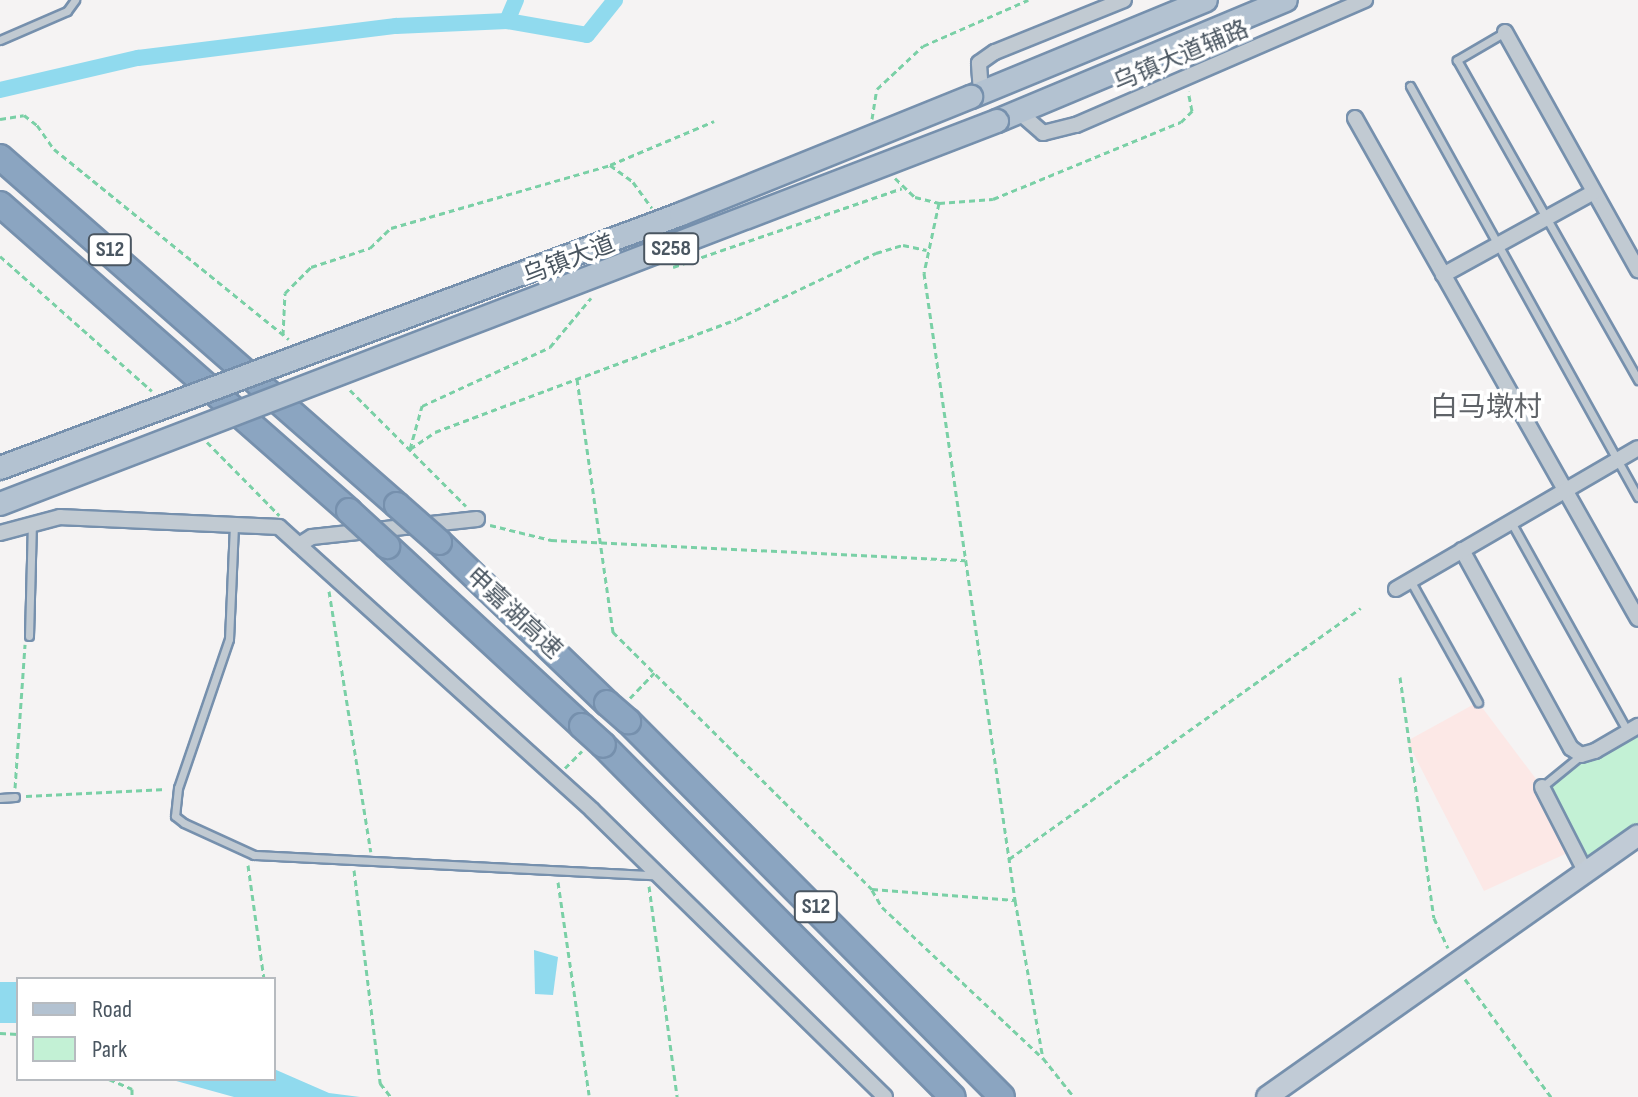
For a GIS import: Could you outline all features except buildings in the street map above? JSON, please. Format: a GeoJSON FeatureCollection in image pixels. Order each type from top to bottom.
{"type":"FeatureCollection","features":[{"type":"Feature","properties":{"kind":"highway","name":"申嘉湖高速"},"geometry":{"type":"LineString","coordinates":[[0,157],[439,542],[628,721],[1002,1097]]}},
{"type":"Feature","properties":{"kind":"highway","name":"申嘉湖高速"},"geometry":{"type":"LineString","coordinates":[[0,204],[349,511],[603,745],[952,1097]]}},
{"type":"Feature","properties":{"kind":"main road","name":"乌镇大道"},"geometry":{"type":"LineString","coordinates":[[0,468],[667,219],[1206,0]]}},
{"type":"Feature","properties":{"kind":"main road","name":"乌镇大道"},"geometry":{"type":"LineString","coordinates":[[0,504],[997,121],[1286,0]]}},
{"type":"Feature","properties":{"kind":"street"},"geometry":{"type":"LineString","coordinates":[[976,95],[979,63],[995,52],[1124,0]]}},
{"type":"Feature","properties":{"kind":"street","name":"乌镇大道辅路"},"geometry":{"type":"LineString","coordinates":[[1019,112],[1043,133],[1076,125],[1365,0]]}},
{"type":"Feature","properties":{"kind":"street"},"geometry":{"type":"LineString","coordinates":[[1505,32],[1638,270]]}},
{"type":"Feature","properties":{"kind":"street"},"geometry":{"type":"LineString","coordinates":[[1355,118],[1638,619]]}},
{"type":"Feature","properties":{"kind":"street"},"geometry":{"type":"LineString","coordinates":[[1443,275],[1594,192]]}},
{"type":"Feature","properties":{"kind":"street"},"geometry":{"type":"LineString","coordinates":[[1396,589],[1638,448]]}},
{"type":"Feature","properties":{"kind":"street"},"geometry":{"type":"LineString","coordinates":[[299,545],[312,537],[477,519]]}},
{"type":"Feature","properties":{"kind":"street"},"geometry":{"type":"LineString","coordinates":[[0,533],[32,521],[234,522],[279,527],[653,874],[885,1097]]}},
{"type":"Feature","properties":{"kind":"street"},"geometry":{"type":"LineString","coordinates":[[1462,550],[1581,755],[1633,729]]}},
{"type":"Feature","properties":{"kind":"street"},"geometry":{"type":"LineString","coordinates":[[1542,787],[1585,871]]}},
{"type":"Feature","properties":{"kind":"street"},"geometry":{"type":"LineString","coordinates":[[1267,1097],[1638,835]]}},
{"type":"Feature","properties":{"kind":"lane"},"geometry":{"type":"LineString","coordinates":[[0,40],[67,11],[75,0]]}},
{"type":"Feature","properties":{"kind":"lane"},"geometry":{"type":"LineString","coordinates":[[1505,32],[1457,60],[1638,380]]}},
{"type":"Feature","properties":{"kind":"lane"},"geometry":{"type":"LineString","coordinates":[[1410,86],[1638,497]]}},
{"type":"Feature","properties":{"kind":"lane"},"geometry":{"type":"LineString","coordinates":[[29,636],[32,521]]}},
{"type":"Feature","properties":{"kind":"lane"},"geometry":{"type":"LineString","coordinates":[[234,522],[229,639],[178,788],[175,816],[246,853],[653,874]]}},
{"type":"Feature","properties":{"kind":"lane"},"geometry":{"type":"LineString","coordinates":[[1511,522],[1633,729]]}},
{"type":"Feature","properties":{"kind":"lane"},"geometry":{"type":"LineString","coordinates":[[1410,580],[1478,702]]}},
{"type":"Feature","properties":{"kind":"lane"},"geometry":{"type":"LineString","coordinates":[[1542,787],[1581,755]]}},
{"type":"Feature","properties":{"kind":"lane"},"geometry":{"type":"LineString","coordinates":[[0,798],[15,797]]}},
{"type":"Feature","properties":{"kind":"path"},"geometry":{"type":"LineString","coordinates":[[0,119],[24,115],[37,125],[54,149],[295,345]]}},
{"type":"Feature","properties":{"kind":"path"},"geometry":{"type":"LineString","coordinates":[[283,335],[285,293],[311,267],[370,248],[391,228],[610,165],[714,121]]}},
{"type":"Feature","properties":{"kind":"path"},"geometry":{"type":"LineString","coordinates":[[610,165],[633,182],[660,222]]}},
{"type":"Feature","properties":{"kind":"path"},"geometry":{"type":"LineString","coordinates":[[671,268],[902,188]]}},
{"type":"Feature","properties":{"kind":"path"},"geometry":{"type":"LineString","coordinates":[[939,203],[926,250],[924,273],[1015,900],[1043,1058]]}},
{"type":"Feature","properties":{"kind":"path"},"geometry":{"type":"LineString","coordinates":[[410,449],[435,432],[737,319],[876,253],[903,245],[926,250]]}},
{"type":"Feature","properties":{"kind":"path"},"geometry":{"type":"LineString","coordinates":[[676,249],[684,263]]}},
{"type":"Feature","properties":{"kind":"path"},"geometry":{"type":"LineString","coordinates":[[0,256],[164,402]]}},
{"type":"Feature","properties":{"kind":"path"},"geometry":{"type":"LineString","coordinates":[[410,449],[422,406],[550,347],[580,309],[606,291]]}},
{"type":"Feature","properties":{"kind":"path"},"geometry":{"type":"LineString","coordinates":[[577,379],[613,632],[872,889],[882,907],[1043,1058],[1074,1097]]}},
{"type":"Feature","properties":{"kind":"path"},"geometry":{"type":"LineString","coordinates":[[344,384],[477,519],[522,537],[966,560]]}},
{"type":"Feature","properties":{"kind":"path"},"geometry":{"type":"LineString","coordinates":[[199,434],[279,509],[279,527]]}},
{"type":"Feature","properties":{"kind":"path"},"geometry":{"type":"LineString","coordinates":[[329,588],[372,859]]}},
{"type":"Feature","properties":{"kind":"path"},"geometry":{"type":"LineString","coordinates":[[1009,859],[1361,608]]}},
{"type":"Feature","properties":{"kind":"path"},"geometry":{"type":"LineString","coordinates":[[29,636],[15,797],[178,788]]}},
{"type":"Feature","properties":{"kind":"path"},"geometry":{"type":"LineString","coordinates":[[1400,677],[1434,918],[1456,965],[1551,1097]]}},
{"type":"Feature","properties":{"kind":"path"},"geometry":{"type":"LineString","coordinates":[[246,853],[264,977]]}},
{"type":"Feature","properties":{"kind":"path"},"geometry":{"type":"LineString","coordinates":[[353,858],[380,1083],[391,1097]]}},
{"type":"Feature","properties":{"kind":"path"},"geometry":{"type":"LineString","coordinates":[[556,870],[589,1095]]}},
{"type":"Feature","properties":{"kind":"path"},"geometry":{"type":"LineString","coordinates":[[653,874],[677,1097]]}},
{"type":"Feature","properties":{"kind":"path"},"geometry":{"type":"LineString","coordinates":[[872,889],[1015,900]]}},
{"type":"Feature","properties":{"kind":"path"},"geometry":{"type":"LineString","coordinates":[[114,1081],[132,1089],[132,1097]]}},
{"type":"Feature","properties":{"kind":"shaded area"},"geometry":{"type":"Polygon","coordinates":[[[1478,702],[1542,787],[1574,850],[1484,891],[1407,741],[1478,702]]]}},
{"type":"Feature","properties":{"kind":"green space"},"geometry":{"type":"Polygon","coordinates":[[[1638,726],[1638,835],[1585,871],[1542,787],[1581,755],[1638,726]]]}},
{"type":"Feature","properties":{"kind":"water"},"geometry":{"type":"Polygon","coordinates":[[[534,950],[558,957],[553,995],[535,994],[534,950]]]}},
{"type":"Feature","properties":{"kind":"water"},"geometry":{"type":"Polygon","coordinates":[[[0,982],[16,982],[16,1023],[0,1023],[0,982]]]}},
{"type":"Feature","properties":{"kind":"water"},"geometry":{"type":"Polygon","coordinates":[[[276,1070],[329,1093],[360,1097],[234,1097],[176,1081],[276,1081],[276,1070]]]}},
{"type":"Feature","properties":{"kind":"waterway"},"geometry":{"type":"LineString","coordinates":[[507,21],[516,0]]}},
{"type":"Feature","properties":{"kind":"waterway"},"geometry":{"type":"LineString","coordinates":[[0,90],[138,58],[396,26],[507,21],[587,35],[615,0]]}},
{"type":"Feature","properties":{"kind":"district","name":"白马墩村"},"geometry":{"type":"Point","coordinates":[1486,408]}}]}
